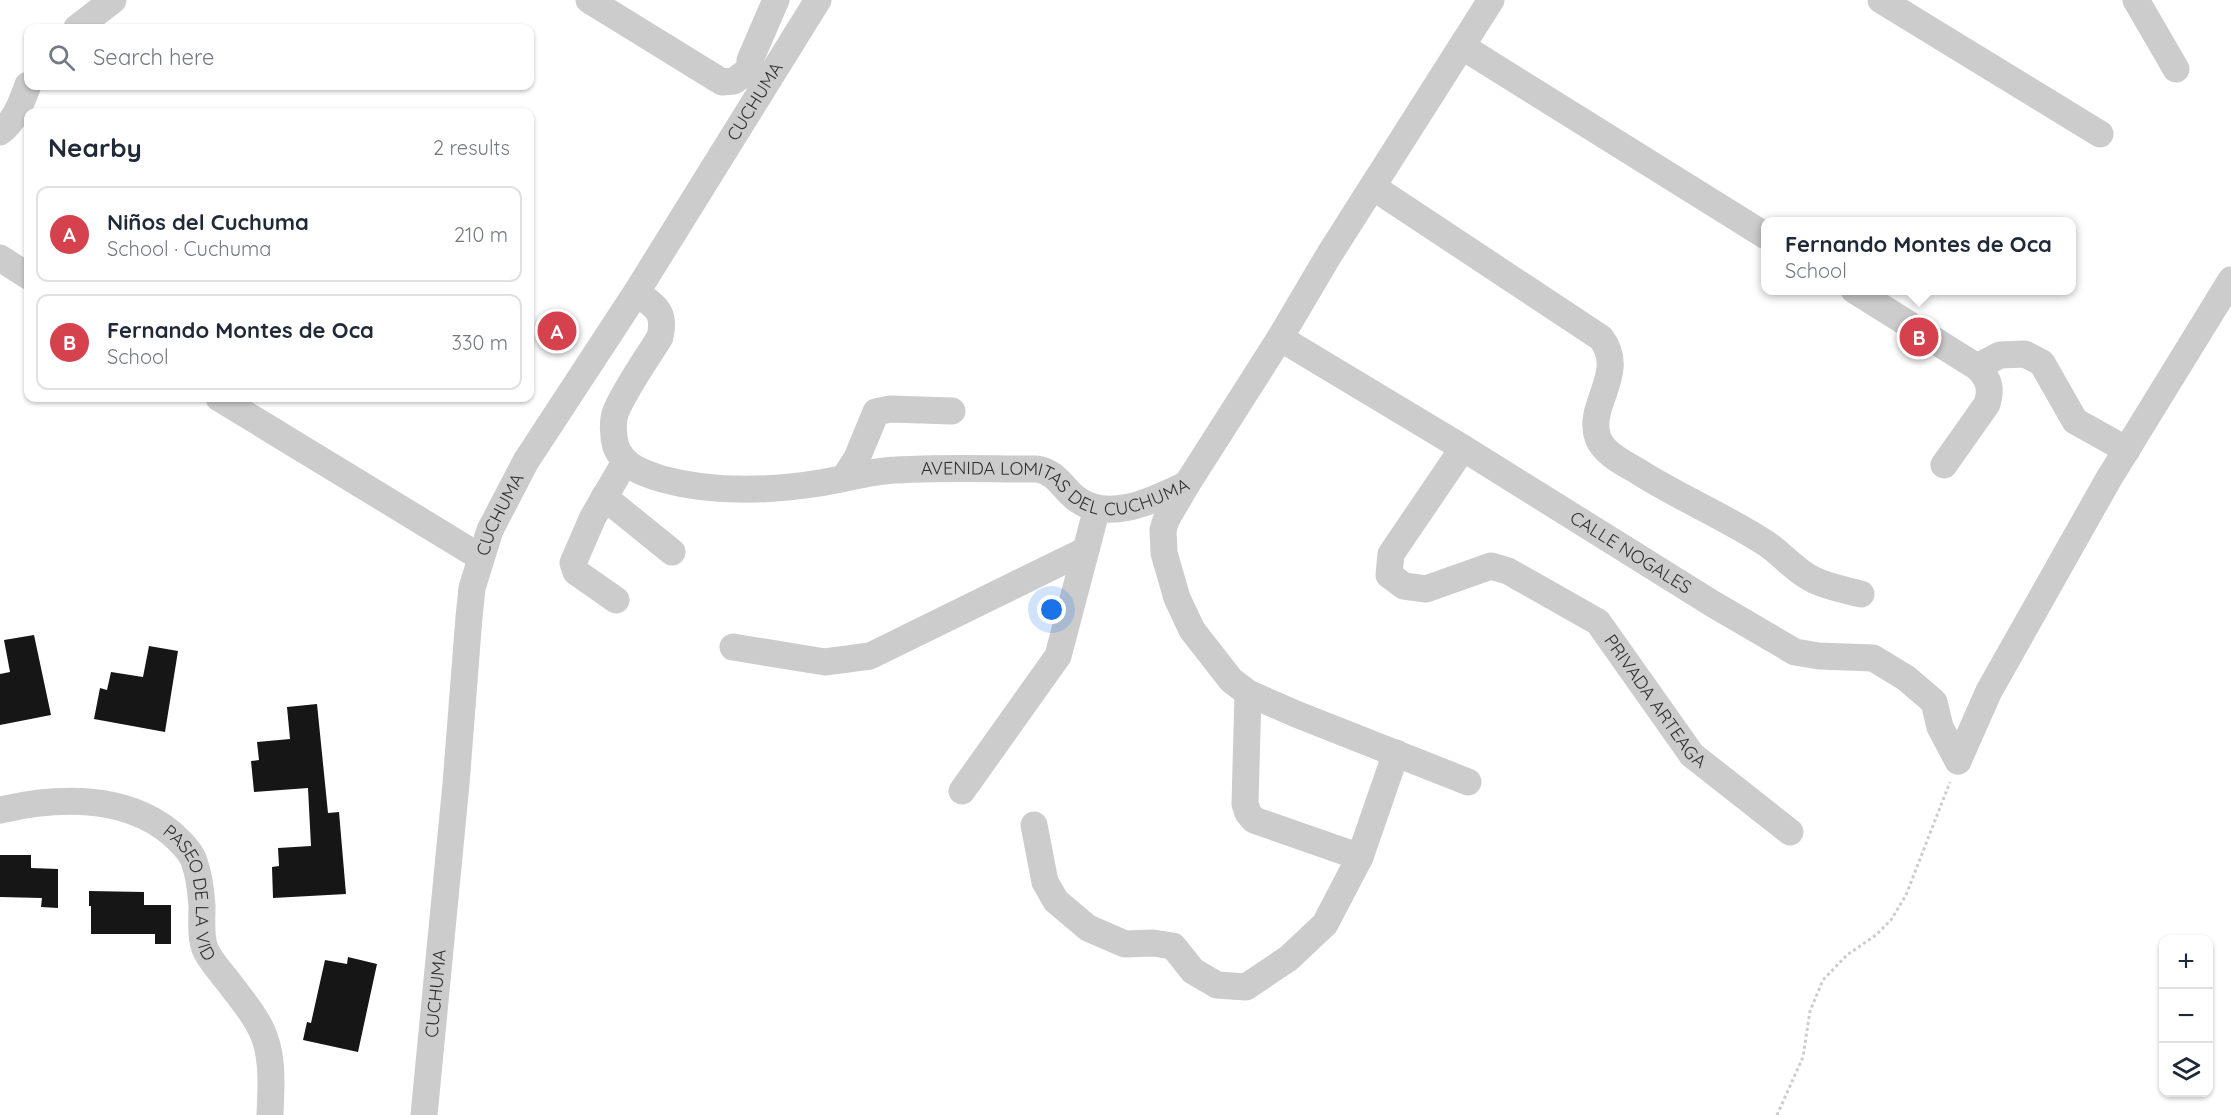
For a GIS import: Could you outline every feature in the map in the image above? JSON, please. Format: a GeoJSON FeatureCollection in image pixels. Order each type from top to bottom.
{"type":"FeatureCollection","features":[{"type":"Feature","properties":{"kind":"street"},"geometry":{"type":"LineString","coordinates":[[82,24],[113,0]]}},
{"type":"Feature","properties":{"kind":"street"},"geometry":{"type":"LineString","coordinates":[[589,0],[722,82],[758,77],[750,60],[777,0]]}},
{"type":"Feature","properties":{"kind":"street","name":"CUCHUMA"},"geometry":{"type":"LineString","coordinates":[[424,1115],[456,784],[469,617],[472,588],[480,557],[490,530],[526,461],[636,293],[758,77],[818,0]]}},
{"type":"Feature","properties":{"kind":"street","name":"AVENIDA LOMITAS DEL CUCHUMA"},"geometry":{"type":"LineString","coordinates":[[625,462],[647,475],[676,483],[729,489],[790,487],[896,470],[1037,469],[1053,474],[1080,501],[1097,508],[1117,509],[1162,496],[1187,484],[1491,0]]}},
{"type":"Feature","properties":{"kind":"street"},"geometry":{"type":"LineString","coordinates":[[1881,0],[2100,134]]}},
{"type":"Feature","properties":{"kind":"street"},"geometry":{"type":"LineString","coordinates":[[2136,0],[2176,69]]}},
{"type":"Feature","properties":{"kind":"street"},"geometry":{"type":"LineString","coordinates":[[1462,47],[1761,233]]}},
{"type":"Feature","properties":{"kind":"street"},"geometry":{"type":"LineString","coordinates":[[0,132],[11,123],[26,90]]}},
{"type":"Feature","properties":{"kind":"street"},"geometry":{"type":"LineString","coordinates":[[1373,187],[1601,338],[1611,354],[1611,367],[1596,430],[1599,441],[1612,455],[1768,544],[1793,566],[1814,580],[1862,594]]}},
{"type":"Feature","properties":{"kind":"street"},"geometry":{"type":"LineString","coordinates":[[0,258],[24,273]]}},
{"type":"Feature","properties":{"kind":"street"},"geometry":{"type":"LineString","coordinates":[[1958,761],[1989,691],[2127,450],[2231,279]]}},
{"type":"Feature","properties":{"kind":"street"},"geometry":{"type":"LineString","coordinates":[[616,600],[576,572],[573,563],[604,497],[625,462],[614,439],[615,412],[660,337],[663,320],[659,311],[636,293]]}},
{"type":"Feature","properties":{"kind":"street"},"geometry":{"type":"LineString","coordinates":[[1860,295],[1977,367],[1986,376],[1990,394],[1987,404],[1944,465]]}},
{"type":"Feature","properties":{"kind":"street","name":"CALLE NOGALES"},"geometry":{"type":"LineString","coordinates":[[1280,338],[1795,652],[1819,656],[1873,658],[1906,678],[1934,702],[1940,727],[1958,761]]}},
{"type":"Feature","properties":{"kind":"street"},"geometry":{"type":"LineString","coordinates":[[1977,367],[2000,355],[2025,354],[2042,363],[2075,421],[2127,450]]}},
{"type":"Feature","properties":{"kind":"street"},"geometry":{"type":"LineString","coordinates":[[226,402],[480,557]]}},
{"type":"Feature","properties":{"kind":"street"},"geometry":{"type":"LineString","coordinates":[[844,478],[857,458],[876,412],[890,409],[952,411]]}},
{"type":"Feature","properties":{"kind":"street","name":"PRIVADA ARTEAGA"},"geometry":{"type":"LineString","coordinates":[[1462,448],[1391,554],[1389,575],[1404,586],[1426,589],[1491,566],[1508,571],[1598,622],[1692,755],[1790,832]]}},
{"type":"Feature","properties":{"kind":"street"},"geometry":{"type":"LineString","coordinates":[[1187,484],[1162,530],[1164,554],[1177,598],[1191,630],[1231,680],[1248,693],[1468,782]]}},
{"type":"Feature","properties":{"kind":"street"},"geometry":{"type":"LineString","coordinates":[[604,497],[672,552]]}},
{"type":"Feature","properties":{"kind":"street"},"geometry":{"type":"LineString","coordinates":[[962,791],[1058,656],[1097,508]]}},
{"type":"Feature","properties":{"kind":"street"},"geometry":{"type":"LineString","coordinates":[[733,646],[825,662],[870,656],[1086,550]]}},
{"type":"Feature","properties":{"kind":"street"},"geometry":{"type":"LineString","coordinates":[[1248,693],[1245,804],[1248,813],[1254,820],[1360,857]]}},
{"type":"Feature","properties":{"kind":"street"},"geometry":{"type":"LineString","coordinates":[[1034,825],[1045,882],[1056,901],[1088,928],[1125,944],[1173,945],[1193,971],[1216,985],[1245,987],[1289,958],[1324,924],[1360,857],[1396,753]]}},
{"type":"Feature","properties":{"kind":"street","name":"PASEO DE LA VID"},"geometry":{"type":"LineString","coordinates":[[0,810],[34,803],[89,801],[116,806],[159,823],[180,841],[193,859],[199,882],[204,948],[214,966],[251,1012],[262,1031],[270,1061],[270,1115]]}},
{"type":"Feature","properties":{"kind":"path"},"geometry":{"type":"LineString","coordinates":[[1777,1115],[1803,1057],[1810,1011],[1823,980],[1847,955],[1876,935],[1891,921],[1906,896],[1958,761]]}},
{"type":"Feature","properties":{"kind":"building"},"geometry":{"type":"Polygon","coordinates":[[[34,635],[51,715],[0,725],[0,674],[10,672],[4,640],[34,635]]]}},
{"type":"Feature","properties":{"kind":"building"},"geometry":{"type":"Polygon","coordinates":[[[149,646],[178,651],[165,732],[94,719],[100,688],[107,690],[111,672],[143,677],[149,646]]]}},
{"type":"Feature","properties":{"kind":"building"},"geometry":{"type":"Polygon","coordinates":[[[317,704],[328,813],[339,812],[346,894],[273,898],[272,867],[279,866],[278,848],[311,846],[308,788],[254,792],[251,761],[259,760],[257,742],[290,739],[287,707],[317,704]]]}},
{"type":"Feature","properties":{"kind":"building"},"geometry":{"type":"Polygon","coordinates":[[[0,855],[31,855],[31,868],[58,869],[58,908],[41,907],[42,898],[0,897],[0,855]]]}},
{"type":"Feature","properties":{"kind":"building"},"geometry":{"type":"Polygon","coordinates":[[[89,891],[144,892],[144,905],[171,905],[171,944],[155,944],[155,934],[91,934],[89,891]]]}},
{"type":"Feature","properties":{"kind":"building"},"geometry":{"type":"Polygon","coordinates":[[[348,957],[377,964],[358,1052],[303,1040],[307,1022],[311,1023],[325,960],[347,964],[348,957]]]}},
{"type":"Feature","properties":{"kind":"place","name":"Niños del Cuchuma"},"geometry":{"type":"Point","coordinates":[557,331]}},
{"type":"Feature","properties":{"kind":"place","name":"Fernando Montes de Oca"},"geometry":{"type":"Point","coordinates":[1919,337]}}]}
